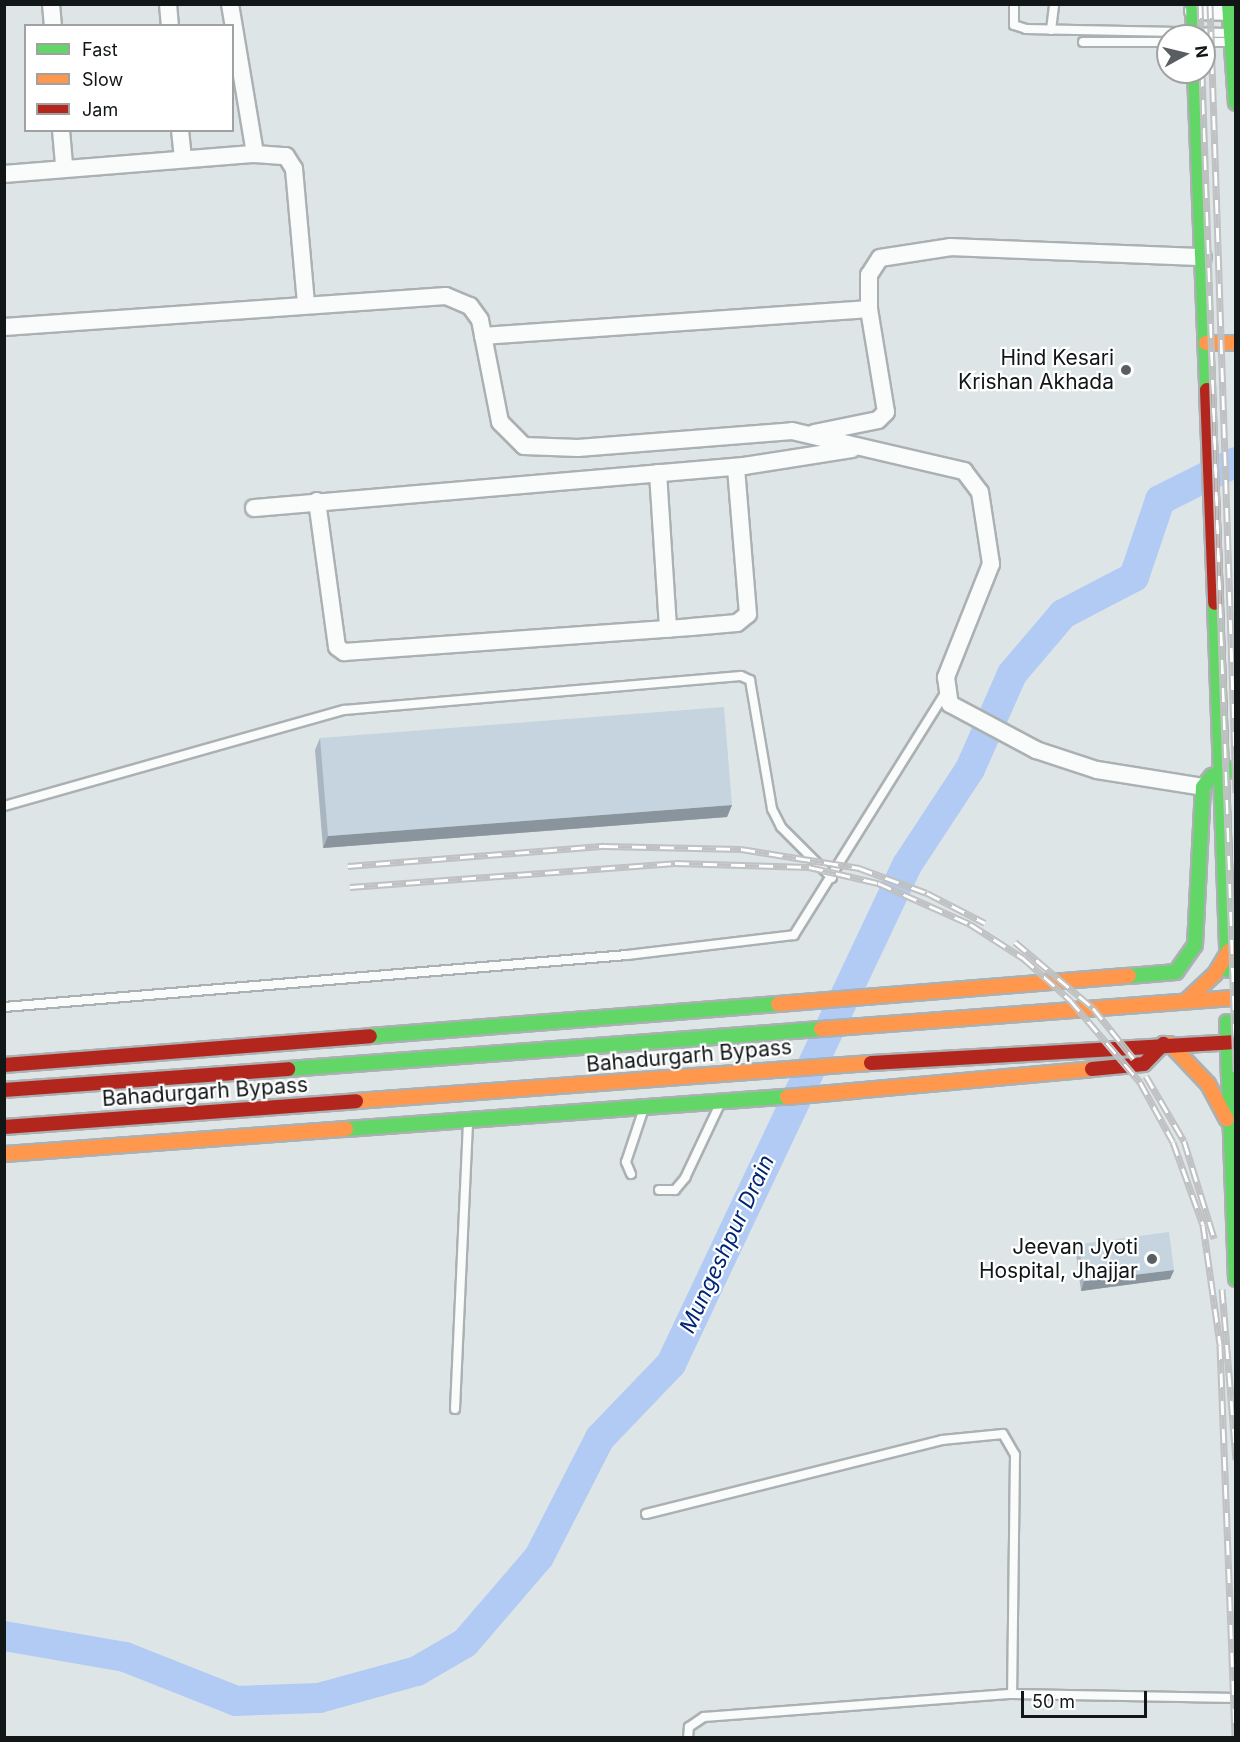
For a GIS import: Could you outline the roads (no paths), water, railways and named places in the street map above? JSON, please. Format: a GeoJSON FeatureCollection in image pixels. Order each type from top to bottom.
{"type":"FeatureCollection","features":[{"type":"Feature","properties":{"kind":"main road"},"geometry":{"type":"LineString","coordinates":[[1193,8],[1195,24]]}},
{"type":"Feature","properties":{"kind":"main road"},"geometry":{"type":"LineString","coordinates":[[1232,10],[1236,102]]}},
{"type":"Feature","properties":{"kind":"main road"},"geometry":{"type":"LineString","coordinates":[[1196,84],[1231,998],[1231,1127],[1236,1279]]}},
{"type":"Feature","properties":{"kind":"main road"},"geometry":{"type":"LineString","coordinates":[[1206,347],[1236,343]]}},
{"type":"Feature","properties":{"kind":"main road"},"geometry":{"type":"LineString","coordinates":[[4,1065],[820,997],[1176,972],[1195,945],[1203,787],[1221,772],[1236,768]]}},
{"type":"Feature","properties":{"kind":"main road"},"geometry":{"type":"LineString","coordinates":[[1188,999],[1215,974],[1229,951]]}},
{"type":"Feature","properties":{"kind":"main road","name":"Bahadurgarh Bypass"},"geometry":{"type":"LineString","coordinates":[[4,1090],[1188,999],[1231,998]]}},
{"type":"Feature","properties":{"kind":"main road","name":"Bahadurgarh Bypass"},"geometry":{"type":"LineString","coordinates":[[4,1127],[845,1064],[1231,1042]]}},
{"type":"Feature","properties":{"kind":"main road"},"geometry":{"type":"LineString","coordinates":[[4,1154],[468,1117],[827,1094],[1144,1064],[1167,1044],[1208,1084],[1231,1127]]}},
{"type":"Feature","properties":{"kind":"street"},"geometry":{"type":"LineString","coordinates":[[51,4],[52,24]]}},
{"type":"Feature","properties":{"kind":"street"},"geometry":{"type":"LineString","coordinates":[[168,4],[170,24]]}},
{"type":"Feature","properties":{"kind":"street"},"geometry":{"type":"LineString","coordinates":[[230,4],[233,24]]}},
{"type":"Feature","properties":{"kind":"street"},"geometry":{"type":"LineString","coordinates":[[1193,8],[1232,10]]}},
{"type":"Feature","properties":{"kind":"street"},"geometry":{"type":"LineString","coordinates":[[234,28],[255,154]]}},
{"type":"Feature","properties":{"kind":"street"},"geometry":{"type":"LineString","coordinates":[[61,132],[64,168]]}},
{"type":"Feature","properties":{"kind":"street"},"geometry":{"type":"LineString","coordinates":[[180,132],[183,159]]}},
{"type":"Feature","properties":{"kind":"street"},"geometry":{"type":"LineString","coordinates":[[4,174],[255,154],[286,156],[294,169],[306,303]]}},
{"type":"Feature","properties":{"kind":"street"},"geometry":{"type":"LineString","coordinates":[[4,327],[306,303],[446,296],[470,306],[483,336],[500,422],[524,446],[578,448],[813,433],[878,420],[886,412],[870,309],[869,275],[880,258],[895,252],[951,247],[1203,257]]}},
{"type":"Feature","properties":{"kind":"street"},"geometry":{"type":"LineString","coordinates":[[483,336],[870,309]]}},
{"type":"Feature","properties":{"kind":"street"},"geometry":{"type":"LineString","coordinates":[[813,433],[853,449],[964,471],[980,492],[990,575],[946,676],[944,695],[969,716],[1036,750],[1097,771],[1203,787]]}},
{"type":"Feature","properties":{"kind":"street"},"geometry":{"type":"LineString","coordinates":[[254,508],[736,467],[853,449]]}},
{"type":"Feature","properties":{"kind":"street"},"geometry":{"type":"LineString","coordinates":[[317,501],[337,647],[344,652],[668,629],[737,623],[748,614],[736,467]]}},
{"type":"Feature","properties":{"kind":"street"},"geometry":{"type":"LineString","coordinates":[[658,473],[668,629]]}},
{"type":"Feature","properties":{"kind":"lane"},"geometry":{"type":"LineString","coordinates":[[1014,4],[1014,25],[1051,30],[1156,35]]}},
{"type":"Feature","properties":{"kind":"lane"},"geometry":{"type":"LineString","coordinates":[[1051,30],[1054,4]]}},
{"type":"Feature","properties":{"kind":"lane"},"geometry":{"type":"LineString","coordinates":[[1216,38],[1232,38]]}},
{"type":"Feature","properties":{"kind":"lane"},"geometry":{"type":"LineString","coordinates":[[1216,38],[1232,38]]}},
{"type":"Feature","properties":{"kind":"lane"},"geometry":{"type":"LineString","coordinates":[[1083,42],[1156,42]]}},
{"type":"Feature","properties":{"kind":"lane"},"geometry":{"type":"LineString","coordinates":[[4,806],[344,710],[741,676],[750,680],[775,815],[832,878]]}},
{"type":"Feature","properties":{"kind":"lane"},"geometry":{"type":"LineString","coordinates":[[4,1007],[788,937],[803,927],[944,695]]}},
{"type":"Feature","properties":{"kind":"lane"},"geometry":{"type":"LineString","coordinates":[[659,1190],[675,1190],[685,1178],[721,1101]]}},
{"type":"Feature","properties":{"kind":"lane"},"geometry":{"type":"LineString","coordinates":[[631,1174],[626,1162],[645,1106]]}},
{"type":"Feature","properties":{"kind":"lane"},"geometry":{"type":"LineString","coordinates":[[456,1410],[468,1117]]}},
{"type":"Feature","properties":{"kind":"lane"},"geometry":{"type":"LineString","coordinates":[[646,1514],[942,1440],[1003,1434],[1015,1455],[1012,1694]]}},
{"type":"Feature","properties":{"kind":"lane"},"geometry":{"type":"LineString","coordinates":[[688,1737],[688,1727],[704,1717],[1012,1694],[1236,1698]]}},
{"type":"Feature","properties":{"kind":"waterway","name":"Mungeshpur Drain"},"geometry":{"type":"LineString","coordinates":[[4,1636],[125,1657],[236,1701],[319,1698],[417,1671],[465,1643],[539,1557],[600,1438],[671,1364],[907,865],[970,769],[1012,674],[1063,614],[1134,577],[1160,500],[1236,462]]}},
{"type":"Feature","properties":{"kind":"railway"},"geometry":{"type":"LineString","coordinates":[[1200,4],[1201,24]]}},
{"type":"Feature","properties":{"kind":"railway"},"geometry":{"type":"LineString","coordinates":[[1210,4],[1236,793]]}},
{"type":"Feature","properties":{"kind":"railway"},"geometry":{"type":"LineString","coordinates":[[1202,84],[1236,1071]]}},
{"type":"Feature","properties":{"kind":"railway"},"geometry":{"type":"LineString","coordinates":[[348,866],[604,846],[741,849],[859,868],[927,893],[985,923]]}},
{"type":"Feature","properties":{"kind":"railway"},"geometry":{"type":"LineString","coordinates":[[350,887],[675,863],[809,867],[878,883],[970,924],[1023,958],[1070,1000],[1140,1082],[1173,1142],[1203,1225],[1220,1345],[1235,1738]]}},
{"type":"Feature","properties":{"kind":"railway"},"geometry":{"type":"LineString","coordinates":[[1015,942],[1093,1008],[1134,1059]]}},
{"type":"Feature","properties":{"kind":"railway"},"geometry":{"type":"LineString","coordinates":[[1146,1076],[1184,1141],[1214,1238]]}},
{"type":"Feature","properties":{"kind":"railway"},"geometry":{"type":"LineString","coordinates":[[1222,1289],[1236,1459]]}},
{"type":"Feature","properties":{"kind":"place","name":"Hind Kesari Krishan Akhada"},"geometry":{"type":"Point","coordinates":[1126,370]}},
{"type":"Feature","properties":{"kind":"place","name":"Jeevan Jyoti Hospital, Jhajjar"},"geometry":{"type":"Point","coordinates":[1152,1259]}}]}
